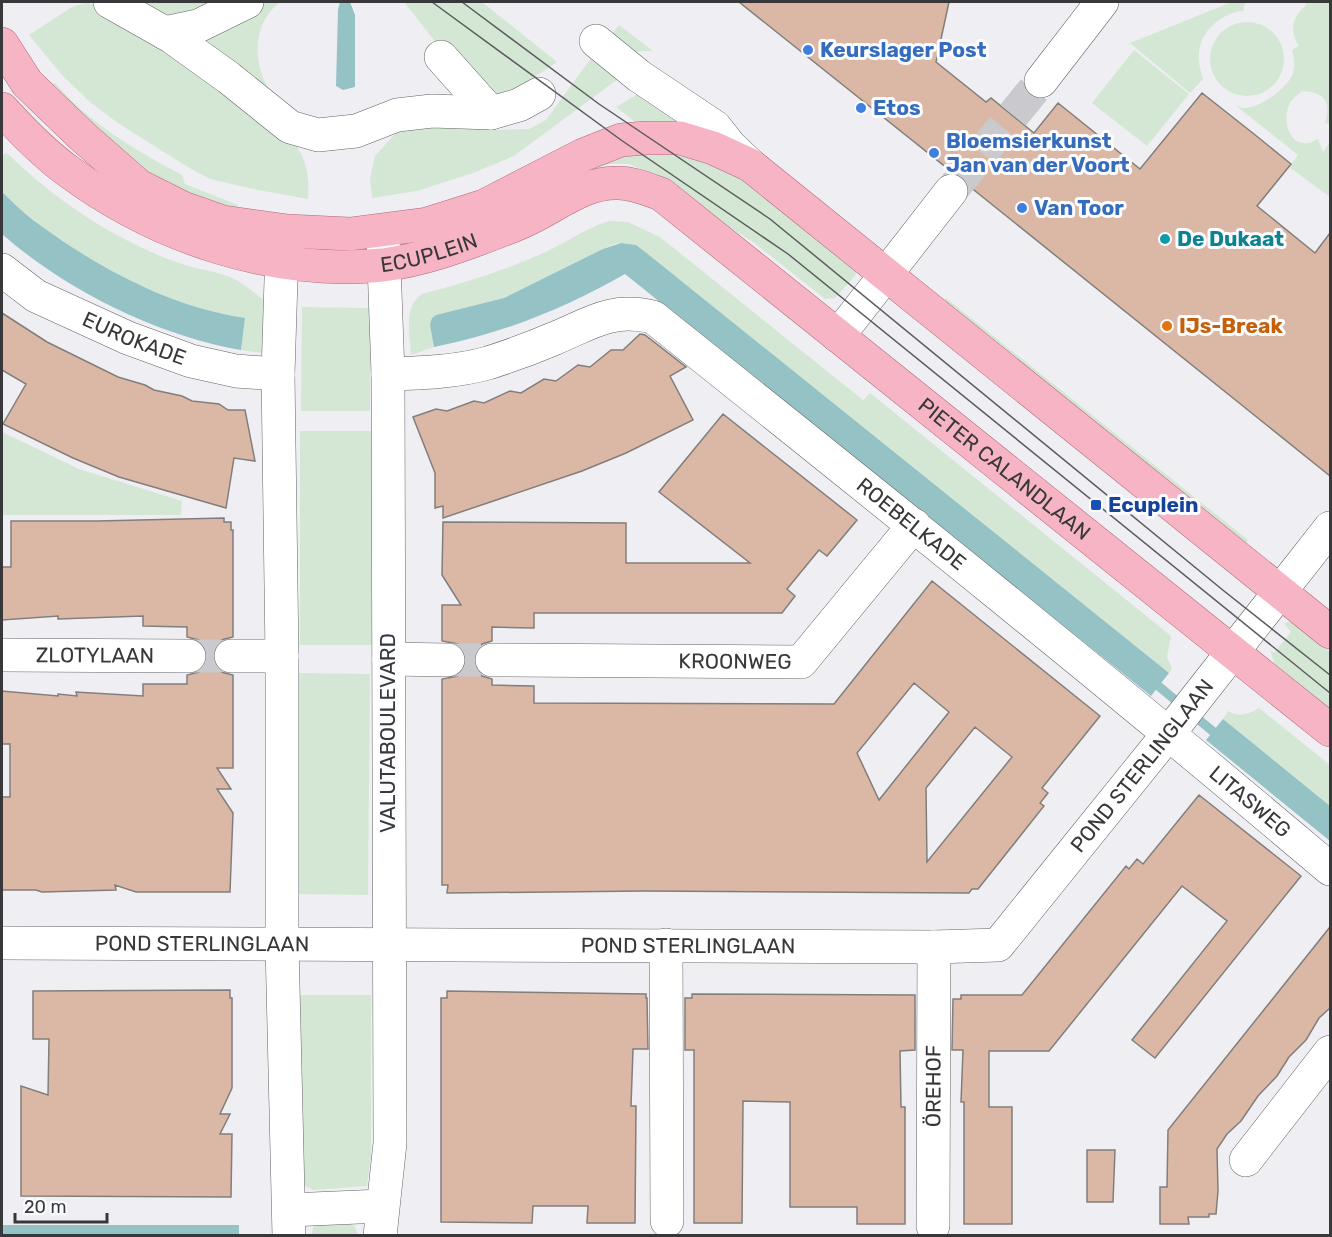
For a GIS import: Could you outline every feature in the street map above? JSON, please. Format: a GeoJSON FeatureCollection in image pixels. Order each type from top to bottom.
{"type":"FeatureCollection","features":[{"type":"Feature","properties":{"kind":"main road","name":"ECUPLEIN"},"geometry":{"type":"LineString","coordinates":[[2,44],[27,83],[139,186],[183,208],[338,267],[385,264],[467,244],[536,215],[586,188],[603,183],[620,183],[640,186],[661,194],[838,336]]}},
{"type":"Feature","properties":{"kind":"main road","name":"ECUPLEIN"},"geometry":{"type":"LineString","coordinates":[[2,109],[35,144],[68,171],[132,212],[189,237],[242,255],[350,234],[428,224],[484,206],[583,155],[621,140],[680,138],[714,148],[750,165]]}},
{"type":"Feature","properties":{"kind":"main road"},"geometry":{"type":"LineString","coordinates":[[750,165],[1330,632]]}},
{"type":"Feature","properties":{"kind":"main road","name":"PIETER CALANDLAAN"},"geometry":{"type":"LineString","coordinates":[[838,336],[1330,730]]}},
{"type":"Feature","properties":{"kind":"street"},"geometry":{"type":"LineString","coordinates":[[110,2],[165,33],[273,106],[291,127],[318,135],[356,131],[413,108],[491,113],[519,105],[539,94]]}},
{"type":"Feature","properties":{"kind":"street"},"geometry":{"type":"LineString","coordinates":[[165,33],[198,26],[247,2]]}},
{"type":"Feature","properties":{"kind":"street"},"geometry":{"type":"LineString","coordinates":[[1041,81],[1102,2]]}},
{"type":"Feature","properties":{"kind":"street"},"geometry":{"type":"LineString","coordinates":[[596,41],[639,76],[715,127],[730,146],[750,165]]}},
{"type":"Feature","properties":{"kind":"street"},"geometry":{"type":"LineString","coordinates":[[441,57],[491,113]]}},
{"type":"Feature","properties":{"kind":"street"},"geometry":{"type":"LineString","coordinates":[[2,104],[27,83]]}},
{"type":"Feature","properties":{"kind":"street"},"geometry":{"type":"LineString","coordinates":[[838,336],[951,191]]}},
{"type":"Feature","properties":{"kind":"street","name":"VALUTABOULEVARD"},"geometry":{"type":"LineString","coordinates":[[381,1221],[390,1143],[388,374],[383,230]]}},
{"type":"Feature","properties":{"kind":"street"},"geometry":{"type":"LineString","coordinates":[[286,247],[281,280],[278,374],[282,656],[282,944],[289,1223],[381,1221]]}},
{"type":"Feature","properties":{"kind":"street","name":"EUROKADE"},"geometry":{"type":"LineString","coordinates":[[2,270],[36,296],[128,338],[191,361],[236,371],[278,374]]}},
{"type":"Feature","properties":{"kind":"street","name":"ROEBELKADE"},"geometry":{"type":"LineString","coordinates":[[388,374],[431,373],[487,363],[552,340],[598,318],[633,312],[653,317],[1174,728]]}},
{"type":"Feature","properties":{"kind":"street","name":"KROONWEG"},"geometry":{"type":"LineString","coordinates":[[492,660],[801,662],[914,525]]}},
{"type":"Feature","properties":{"kind":"street"},"geometry":{"type":"LineString","coordinates":[[1233,652],[1330,528]]}},
{"type":"Feature","properties":{"kind":"street","name":"POND STERLINGLAAN"},"geometry":{"type":"LineString","coordinates":[[2,944],[934,947],[998,945],[1233,652]]}},
{"type":"Feature","properties":{"kind":"street","name":"ZLOTYLAAN"},"geometry":{"type":"LineString","coordinates":[[2,655],[189,656]]}},
{"type":"Feature","properties":{"kind":"street"},"geometry":{"type":"LineString","coordinates":[[231,656],[282,656]]}},
{"type":"Feature","properties":{"kind":"street"},"geometry":{"type":"LineString","coordinates":[[389,659],[448,660]]}},
{"type":"Feature","properties":{"kind":"street","name":"LITASWEG"},"geometry":{"type":"LineString","coordinates":[[1174,728],[1330,869]]}},
{"type":"Feature","properties":{"kind":"street"},"geometry":{"type":"LineString","coordinates":[[666,945],[667,1221]]}},
{"type":"Feature","properties":{"kind":"street","name":"ÖREHOF"},"geometry":{"type":"LineString","coordinates":[[933,1226],[934,947]]}},
{"type":"Feature","properties":{"kind":"street"},"geometry":{"type":"LineString","coordinates":[[1246,1160],[1330,1052]]}},
{"type":"Feature","properties":{"kind":"green space"},"geometry":{"type":"Polygon","coordinates":[[[124,2],[234,2],[179,22],[124,2]]]}},
{"type":"Feature","properties":{"kind":"green space"},"geometry":{"type":"Polygon","coordinates":[[[266,2],[280,2],[271,11],[259,33],[258,58],[265,83],[272,94],[194,35],[231,21],[266,2]]]}},
{"type":"Feature","properties":{"kind":"green space"},"geometry":{"type":"Polygon","coordinates":[[[404,2],[482,2],[557,62],[515,90],[495,96],[470,86],[404,2]]]}},
{"type":"Feature","properties":{"kind":"green space"},"geometry":{"type":"Polygon","coordinates":[[[1232,2],[1245,2],[1243,11],[1227,15],[1207,31],[1199,55],[1203,79],[1190,93],[1130,43],[1232,2]]]}},
{"type":"Feature","properties":{"kind":"green space"},"geometry":{"type":"Polygon","coordinates":[[[1305,2],[1330,2],[1330,124],[1325,123],[1327,103],[1324,99],[1316,93],[1302,91],[1289,105],[1288,129],[1296,140],[1302,143],[1318,139],[1323,152],[1330,142],[1330,197],[1289,167],[1298,155],[1235,105],[1244,108],[1257,105],[1286,85],[1293,73],[1292,50],[1299,46],[1293,30],[1295,19],[1306,5],[1305,2]]]}},
{"type":"Feature","properties":{"kind":"green space"},"geometry":{"type":"Polygon","coordinates":[[[86,3],[102,7],[296,145],[307,171],[308,199],[210,179],[118,123],[91,103],[62,75],[29,35],[72,7],[86,3]]]}},
{"type":"Feature","properties":{"kind":"green space"},"geometry":{"type":"Polygon","coordinates":[[[1247,22],[1261,25],[1273,33],[1281,45],[1284,59],[1281,73],[1273,85],[1261,93],[1247,96],[1233,93],[1221,85],[1213,73],[1210,59],[1213,45],[1221,33],[1233,25],[1247,22]]]}},
{"type":"Feature","properties":{"kind":"green space"},"geometry":{"type":"Polygon","coordinates":[[[619,25],[653,51],[640,51],[629,56],[608,39],[619,25]]]}},
{"type":"Feature","properties":{"kind":"green space"},"geometry":{"type":"Polygon","coordinates":[[[597,50],[626,73],[514,156],[473,173],[417,191],[372,198],[370,179],[375,156],[396,133],[444,118],[495,130],[529,129],[546,120],[597,50]]]}},
{"type":"Feature","properties":{"kind":"green space"},"geometry":{"type":"Polygon","coordinates":[[[1134,50],[1189,94],[1147,146],[1092,103],[1134,50]]]}},
{"type":"Feature","properties":{"kind":"green space"},"geometry":{"type":"Polygon","coordinates":[[[55,83],[83,111],[114,135],[182,175],[185,184],[238,205],[237,213],[158,185],[47,86],[55,83]]]}},
{"type":"Feature","properties":{"kind":"green space"},"geometry":{"type":"Polygon","coordinates":[[[644,90],[695,122],[640,126],[616,107],[644,90]]]}},
{"type":"Feature","properties":{"kind":"green space"},"geometry":{"type":"Polygon","coordinates":[[[682,150],[733,166],[857,269],[855,276],[835,298],[825,299],[753,242],[645,171],[629,164],[589,168],[600,157],[682,150]]]}},
{"type":"Feature","properties":{"kind":"green space"},"geometry":{"type":"Polygon","coordinates":[[[7,153],[45,187],[107,230],[176,262],[230,277],[264,300],[262,353],[241,350],[245,318],[190,305],[137,284],[87,257],[30,218],[2,192],[2,155],[7,153]]]}},
{"type":"Feature","properties":{"kind":"green space"},"geometry":{"type":"Polygon","coordinates":[[[609,221],[628,222],[660,237],[863,400],[870,393],[1171,636],[1167,657],[1172,668],[1169,673],[636,245],[614,244],[504,298],[436,315],[430,325],[434,347],[411,355],[410,313],[416,299],[422,294],[515,265],[609,221]]]}},
{"type":"Feature","properties":{"kind":"green space"},"geometry":{"type":"Polygon","coordinates":[[[946,298],[1248,540],[1244,547],[941,304],[946,298]]]}},
{"type":"Feature","properties":{"kind":"green space"},"geometry":{"type":"Polygon","coordinates":[[[302,307],[371,308],[370,411],[301,411],[302,307]]]}},
{"type":"Feature","properties":{"kind":"green space"},"geometry":{"type":"Polygon","coordinates":[[[300,431],[372,431],[372,645],[300,645],[300,431]]]}},
{"type":"Feature","properties":{"kind":"green space"},"geometry":{"type":"Polygon","coordinates":[[[2,432],[79,469],[182,501],[181,515],[2,515],[2,432]]]}},
{"type":"Feature","properties":{"kind":"green space"},"geometry":{"type":"Polygon","coordinates":[[[1289,622],[1330,652],[1330,715],[1276,668],[1270,650],[1274,653],[1291,632],[1284,623],[1289,622]]]}},
{"type":"Feature","properties":{"kind":"green space"},"geometry":{"type":"Polygon","coordinates":[[[299,673],[370,674],[368,895],[297,894],[299,673]]]}},
{"type":"Feature","properties":{"kind":"green space"},"geometry":{"type":"Polygon","coordinates":[[[1259,708],[1330,765],[1330,806],[1223,719],[1228,711],[1244,714],[1259,708]]]}},
{"type":"Feature","properties":{"kind":"green space"},"geometry":{"type":"Polygon","coordinates":[[[296,995],[371,995],[371,1155],[367,1186],[314,1190],[303,1185],[296,995]]]}},
{"type":"Feature","properties":{"kind":"green space"},"geometry":{"type":"Polygon","coordinates":[[[347,1220],[355,1227],[358,1235],[311,1236],[314,1224],[347,1220]]]}},
{"type":"Feature","properties":{"kind":"water"},"geometry":{"type":"Polygon","coordinates":[[[340,2],[350,2],[355,15],[355,87],[343,90],[336,86],[340,2]]]}},
{"type":"Feature","properties":{"kind":"water"},"geometry":{"type":"Polygon","coordinates":[[[2,192],[25,214],[63,241],[137,284],[190,305],[245,318],[241,350],[177,334],[145,322],[83,291],[54,273],[2,234],[2,192]]]}},
{"type":"Feature","properties":{"kind":"water"},"geometry":{"type":"Polygon","coordinates":[[[621,243],[636,245],[644,251],[1169,673],[1151,696],[625,274],[580,298],[533,318],[484,335],[434,347],[430,325],[432,318],[436,315],[504,298],[603,249],[621,243]]]}},
{"type":"Feature","properties":{"kind":"water"},"geometry":{"type":"Polygon","coordinates":[[[1223,719],[1330,806],[1330,841],[1206,740],[1223,719]]]}},
{"type":"Feature","properties":{"kind":"water"},"geometry":{"type":"Polygon","coordinates":[[[2,1225],[239,1225],[239,1235],[2,1236],[2,1225]]]}},
{"type":"Feature","properties":{"kind":"building","name":"De Dukaat"},"geometry":{"type":"Polygon","coordinates":[[[739,2],[949,2],[936,62],[986,102],[991,98],[1034,133],[1058,103],[1140,169],[1202,93],[1254,134],[1291,164],[1257,206],[1315,253],[1330,233],[1330,476],[969,186],[963,177],[952,172],[739,2]]]}},
{"type":"Feature","properties":{"kind":"building"},"geometry":{"type":"Polygon","coordinates":[[[2,313],[47,342],[118,377],[192,401],[219,404],[228,410],[245,410],[255,461],[234,458],[226,508],[119,477],[73,458],[3,424],[26,384],[2,370],[2,313]]]}},
{"type":"Feature","properties":{"kind":"building"},"geometry":{"type":"Polygon","coordinates":[[[640,334],[645,335],[686,367],[670,376],[693,420],[626,453],[582,471],[443,518],[443,506],[435,508],[435,473],[413,417],[436,409],[447,411],[474,401],[484,403],[510,391],[521,393],[544,379],[556,381],[578,365],[590,367],[611,350],[623,350],[640,334]]]}},
{"type":"Feature","properties":{"kind":"building"},"geometry":{"type":"Polygon","coordinates":[[[723,414],[857,520],[827,556],[819,550],[787,589],[795,596],[782,613],[534,613],[534,628],[492,627],[492,641],[482,644],[476,651],[473,659],[475,669],[482,676],[492,679],[492,685],[534,686],[534,703],[834,704],[932,581],[1100,716],[1042,788],[1048,793],[1040,803],[1044,806],[978,889],[972,889],[969,893],[644,891],[447,893],[448,885],[442,885],[442,679],[458,676],[467,660],[465,651],[458,644],[442,641],[442,605],[461,605],[442,575],[443,522],[626,523],[626,563],[750,563],[659,492],[723,414]],[[914,683],[857,753],[879,800],[949,712],[914,683]],[[975,727],[926,788],[927,862],[1012,757],[975,727]]]}},
{"type":"Feature","properties":{"kind":"building"},"geometry":{"type":"Polygon","coordinates":[[[224,518],[224,522],[231,522],[231,530],[233,530],[233,637],[221,640],[215,647],[212,657],[221,672],[233,675],[233,768],[217,768],[231,789],[217,789],[233,813],[230,892],[136,892],[115,885],[116,890],[42,892],[2,890],[2,797],[10,797],[10,744],[2,744],[2,691],[58,696],[58,694],[77,696],[76,692],[143,696],[143,684],[187,684],[187,675],[199,672],[205,666],[208,657],[206,647],[199,640],[187,637],[187,627],[143,626],[143,616],[58,619],[58,616],[2,620],[2,567],[11,567],[11,521],[224,518]]]}},
{"type":"Feature","properties":{"kind":"building"},"geometry":{"type":"Polygon","coordinates":[[[1199,795],[1301,876],[1155,1058],[1132,1040],[1227,921],[1182,886],[1049,1051],[989,1051],[989,1107],[1012,1107],[1012,1224],[964,1224],[964,1102],[961,1102],[963,1050],[952,1050],[953,999],[961,999],[961,995],[1022,995],[1126,866],[1129,869],[1137,859],[1143,864],[1199,795]]]}},
{"type":"Feature","properties":{"kind":"building"},"geometry":{"type":"Polygon","coordinates":[[[1330,927],[1330,1008],[1319,1018],[1306,1040],[1289,1057],[1277,1076],[1258,1096],[1241,1121],[1227,1134],[1217,1149],[1216,1214],[1209,1214],[1209,1217],[1188,1217],[1189,1224],[1160,1224],[1160,1187],[1167,1187],[1168,1130],[1330,927]]]}},
{"type":"Feature","properties":{"kind":"building"},"geometry":{"type":"Polygon","coordinates":[[[230,990],[230,998],[232,998],[232,1088],[220,1114],[230,1114],[220,1134],[232,1134],[231,1197],[21,1196],[21,1086],[48,1095],[49,1039],[33,1039],[33,991],[230,990]]]}},
{"type":"Feature","properties":{"kind":"building"},"geometry":{"type":"Polygon","coordinates":[[[447,991],[646,994],[648,1049],[633,1049],[631,1106],[636,1106],[635,1223],[587,1223],[588,1206],[533,1206],[532,1223],[441,1222],[441,998],[447,998],[447,991]]]}},
{"type":"Feature","properties":{"kind":"building"},"geometry":{"type":"Polygon","coordinates":[[[692,994],[915,995],[915,1050],[900,1051],[901,1107],[905,1107],[905,1224],[857,1224],[857,1207],[790,1207],[790,1102],[743,1101],[742,1223],[694,1223],[694,1050],[685,1050],[685,998],[692,998],[692,994]]]}},
{"type":"Feature","properties":{"kind":"building"},"geometry":{"type":"Polygon","coordinates":[[[1087,1150],[1115,1150],[1113,1202],[1087,1202],[1087,1150]]]}},
{"type":"Feature","properties":{"kind":"waterway"},"geometry":{"type":"LineString","coordinates":[[1150,679],[1222,739]]}},
{"type":"Feature","properties":{"kind":"tunnel"},"geometry":{"type":"LineString","coordinates":[[951,191],[1041,81]]}},
{"type":"Feature","properties":{"kind":"tunnel"},"geometry":{"type":"LineString","coordinates":[[189,656],[231,656]]}},
{"type":"Feature","properties":{"kind":"tunnel"},"geometry":{"type":"LineString","coordinates":[[448,660],[492,660]]}},
{"type":"Feature","properties":{"kind":"tram line"},"geometry":{"type":"LineString","coordinates":[[432,2],[621,140],[788,254],[1330,693]]}},
{"type":"Feature","properties":{"kind":"tram line"},"geometry":{"type":"LineString","coordinates":[[462,2],[599,104],[770,219],[1330,675]]}},
{"type":"Feature","properties":{"kind":"place","name":"Keurslager Post"},"geometry":{"type":"Point","coordinates":[808,50]}},
{"type":"Feature","properties":{"kind":"place","name":"Etos"},"geometry":{"type":"Point","coordinates":[861,108]}},
{"type":"Feature","properties":{"kind":"place","name":"Bloemsierkunst Jan van der Voort"},"geometry":{"type":"Point","coordinates":[934,153]}},
{"type":"Feature","properties":{"kind":"place","name":"Van Toor"},"geometry":{"type":"Point","coordinates":[1022,208]}},
{"type":"Feature","properties":{"kind":"place","name":"De Dukaat"},"geometry":{"type":"Point","coordinates":[1165,239]}},
{"type":"Feature","properties":{"kind":"place","name":"IJs-Break"},"geometry":{"type":"Point","coordinates":[1167,326]}},
{"type":"Feature","properties":{"kind":"place","name":"Ecuplein"},"geometry":{"type":"Point","coordinates":[1096,505]}}]}
